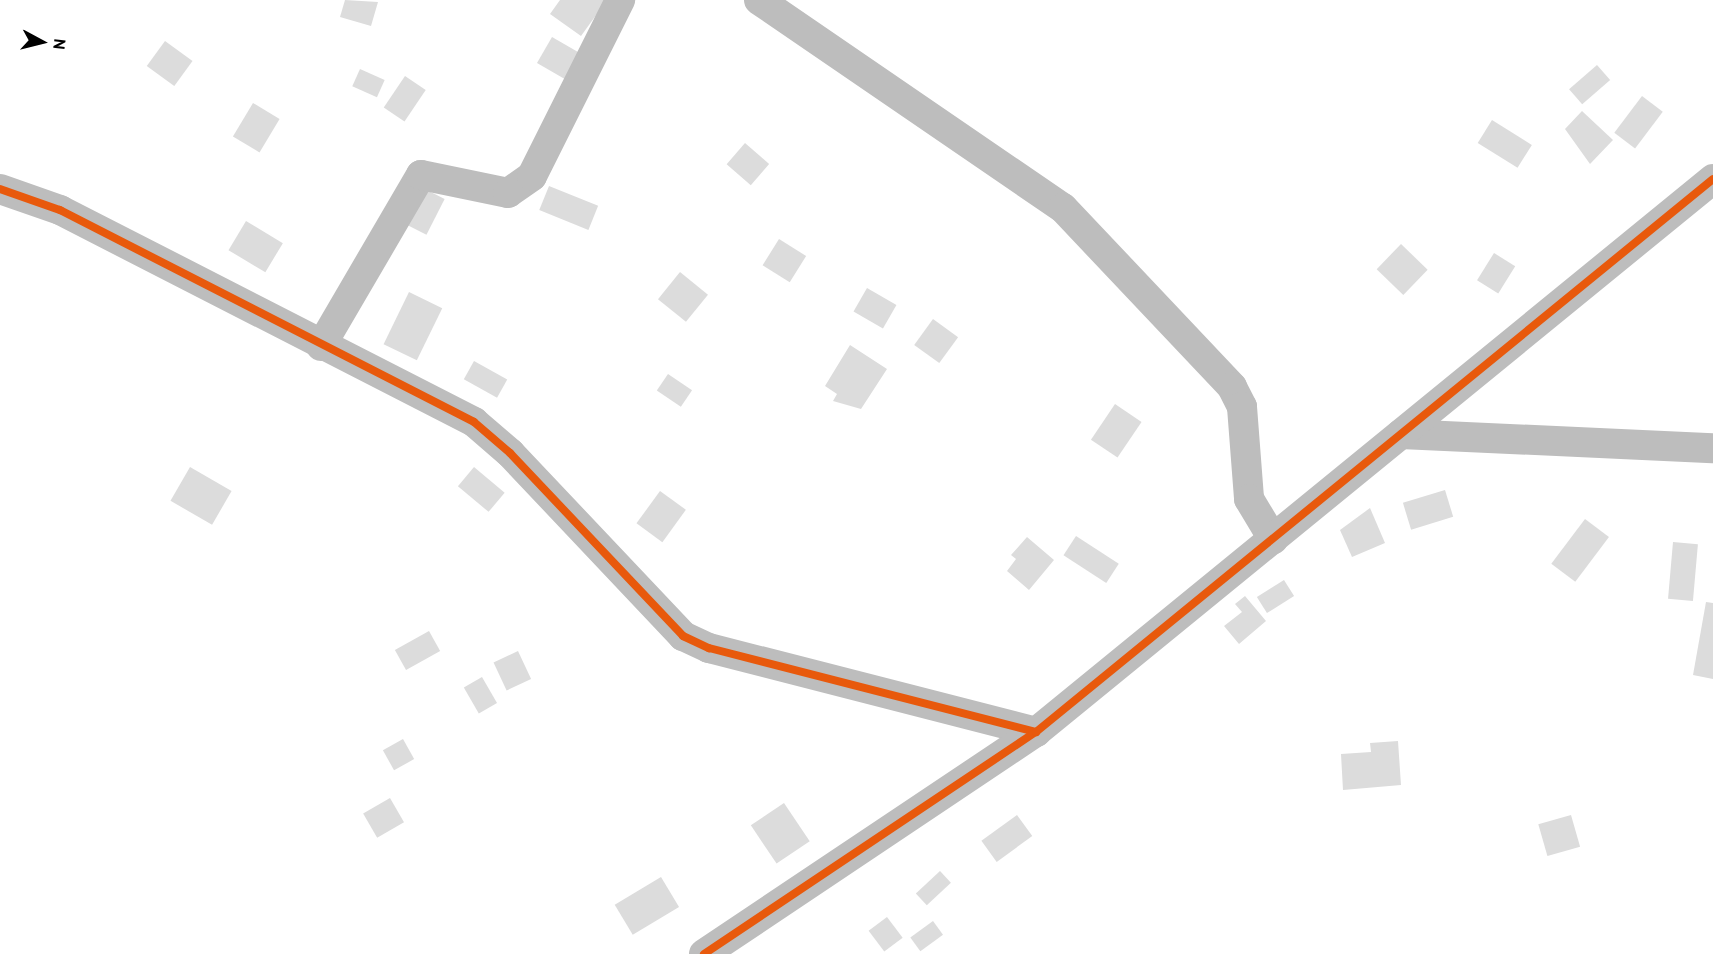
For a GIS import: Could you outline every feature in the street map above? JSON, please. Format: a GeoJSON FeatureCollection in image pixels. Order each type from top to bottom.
{"type":"FeatureCollection","features":[{"type":"Feature","properties":{"kind":"street"},"geometry":{"type":"LineString","coordinates":[[321,346],[422,175],[508,193],[532,176],[620,0]]}},
{"type":"Feature","properties":{"kind":"street"},"geometry":{"type":"LineString","coordinates":[[759,0],[1037,185],[1063,208],[1232,387],[1242,407],[1250,499],[1273,539]]}},
{"type":"Feature","properties":{"kind":"street"},"geometry":{"type":"LineString","coordinates":[[704,954],[1036,732],[1713,179]]}},
{"type":"Feature","properties":{"kind":"street"},"geometry":{"type":"LineString","coordinates":[[0,189],[60,210],[321,346],[474,422],[510,453],[683,636],[709,648],[1036,732]]}},
{"type":"Feature","properties":{"kind":"street"},"geometry":{"type":"LineString","coordinates":[[1401,434],[1713,448]]}},
{"type":"Feature","properties":{"kind":"building"},"geometry":{"type":"Polygon","coordinates":[[[345,0],[378,2],[371,26],[340,17],[345,0]]]}},
{"type":"Feature","properties":{"kind":"building"},"geometry":{"type":"Polygon","coordinates":[[[560,0],[607,0],[581,36],[550,14],[560,0]]]}},
{"type":"Feature","properties":{"kind":"building"},"geometry":{"type":"Polygon","coordinates":[[[552,37],[581,54],[566,80],[537,63],[552,37]]]}},
{"type":"Feature","properties":{"kind":"building"},"geometry":{"type":"Polygon","coordinates":[[[165,41],[193,61],[174,86],[147,66],[165,41]]]}},
{"type":"Feature","properties":{"kind":"building"},"geometry":{"type":"Polygon","coordinates":[[[1597,65],[1610,80],[1582,104],[1569,89],[1597,65]]]}},
{"type":"Feature","properties":{"kind":"building"},"geometry":{"type":"Polygon","coordinates":[[[360,69],[385,80],[377,97],[352,86],[360,69]]]}},
{"type":"Feature","properties":{"kind":"building"},"geometry":{"type":"Polygon","coordinates":[[[405,76],[426,90],[404,121],[384,108],[405,76]]]}},
{"type":"Feature","properties":{"kind":"building"},"geometry":{"type":"Polygon","coordinates":[[[1642,96],[1663,112],[1635,148],[1614,133],[1642,96]]]}},
{"type":"Feature","properties":{"kind":"building"},"geometry":{"type":"Polygon","coordinates":[[[253,103],[280,119],[259,152],[233,136],[253,103]]]}},
{"type":"Feature","properties":{"kind":"building"},"geometry":{"type":"Polygon","coordinates":[[[1582,111],[1613,140],[1590,164],[1565,129],[1582,111]]]}},
{"type":"Feature","properties":{"kind":"building"},"geometry":{"type":"Polygon","coordinates":[[[1492,120],[1532,145],[1518,168],[1478,143],[1492,120]]]}},
{"type":"Feature","properties":{"kind":"building"},"geometry":{"type":"Polygon","coordinates":[[[745,143],[769,164],[751,185],[727,164],[745,143]]]}},
{"type":"Feature","properties":{"kind":"building"},"geometry":{"type":"Polygon","coordinates":[[[417,185],[445,199],[426,235],[399,221],[417,185]]]}},
{"type":"Feature","properties":{"kind":"building"},"geometry":{"type":"Polygon","coordinates":[[[549,186],[598,206],[588,230],[539,210],[549,186]]]}},
{"type":"Feature","properties":{"kind":"building"},"geometry":{"type":"Polygon","coordinates":[[[246,221],[283,243],[265,272],[228,250],[246,221]]]}},
{"type":"Feature","properties":{"kind":"building"},"geometry":{"type":"Polygon","coordinates":[[[779,239],[806,256],[790,282],[763,265],[779,239]]]}},
{"type":"Feature","properties":{"kind":"building"},"geometry":{"type":"Polygon","coordinates":[[[1401,244],[1428,270],[1403,295],[1377,269],[1401,244]]]}},
{"type":"Feature","properties":{"kind":"building"},"geometry":{"type":"Polygon","coordinates":[[[1494,253],[1515,266],[1498,293],[1477,280],[1494,253]]]}},
{"type":"Feature","properties":{"kind":"building"},"geometry":{"type":"Polygon","coordinates":[[[680,272],[708,295],[686,322],[658,299],[680,272]]]}},
{"type":"Feature","properties":{"kind":"building"},"geometry":{"type":"Polygon","coordinates":[[[867,288],[896,305],[883,328],[854,311],[867,288]]]}},
{"type":"Feature","properties":{"kind":"building"},"geometry":{"type":"Polygon","coordinates":[[[409,292],[442,308],[417,360],[384,344],[409,292]]]}},
{"type":"Feature","properties":{"kind":"building"},"geometry":{"type":"Polygon","coordinates":[[[933,319],[958,337],[939,363],[914,345],[933,319]]]}},
{"type":"Feature","properties":{"kind":"building"},"geometry":{"type":"Polygon","coordinates":[[[850,345],[887,369],[861,409],[833,401],[837,394],[825,386],[850,345]]]}},
{"type":"Feature","properties":{"kind":"building"},"geometry":{"type":"Polygon","coordinates":[[[474,361],[507,379],[497,398],[464,379],[474,361]]]}},
{"type":"Feature","properties":{"kind":"building"},"geometry":{"type":"Polygon","coordinates":[[[668,374],[692,390],[681,407],[657,391],[668,374]]]}},
{"type":"Feature","properties":{"kind":"building"},"geometry":{"type":"Polygon","coordinates":[[[1115,404],[1142,422],[1117,458],[1091,440],[1115,404]]]}},
{"type":"Feature","properties":{"kind":"building"},"geometry":{"type":"Polygon","coordinates":[[[190,467],[232,491],[212,525],[170,501],[190,467]]]}},
{"type":"Feature","properties":{"kind":"building"},"geometry":{"type":"Polygon","coordinates":[[[474,467],[505,493],[489,512],[458,486],[474,467]]]}},
{"type":"Feature","properties":{"kind":"building"},"geometry":{"type":"Polygon","coordinates":[[[1445,490],[1453,517],[1411,530],[1403,503],[1445,490]]]}},
{"type":"Feature","properties":{"kind":"building"},"geometry":{"type":"Polygon","coordinates":[[[660,491],[686,510],[662,542],[636,523],[660,491]]]}},
{"type":"Feature","properties":{"kind":"building"},"geometry":{"type":"Polygon","coordinates":[[[1370,508],[1385,543],[1352,557],[1340,530],[1370,508]]]}},
{"type":"Feature","properties":{"kind":"building"},"geometry":{"type":"Polygon","coordinates":[[[1585,519],[1609,537],[1575,582],[1551,564],[1585,519]]]}},
{"type":"Feature","properties":{"kind":"building"},"geometry":{"type":"Polygon","coordinates":[[[1076,536],[1119,564],[1106,583],[1063,555],[1076,536]]]}},
{"type":"Feature","properties":{"kind":"building"},"geometry":{"type":"Polygon","coordinates":[[[1027,537],[1054,560],[1029,590],[1007,571],[1016,559],[1011,555],[1027,537]]]}},
{"type":"Feature","properties":{"kind":"building"},"geometry":{"type":"Polygon","coordinates":[[[1673,542],[1698,544],[1693,601],[1668,599],[1673,542]]]}},
{"type":"Feature","properties":{"kind":"building"},"geometry":{"type":"Polygon","coordinates":[[[1284,580],[1294,596],[1267,613],[1257,597],[1284,580]]]}},
{"type":"Feature","properties":{"kind":"building"},"geometry":{"type":"Polygon","coordinates":[[[1245,596],[1266,621],[1239,644],[1224,626],[1242,612],[1235,604],[1245,596]]]}},
{"type":"Feature","properties":{"kind":"building"},"geometry":{"type":"Polygon","coordinates":[[[1706,602],[1713,603],[1713,679],[1693,675],[1706,602]]]}},
{"type":"Feature","properties":{"kind":"building"},"geometry":{"type":"Polygon","coordinates":[[[429,631],[440,651],[406,670],[395,650],[429,631]]]}},
{"type":"Feature","properties":{"kind":"building"},"geometry":{"type":"Polygon","coordinates":[[[518,651],[531,679],[507,691],[494,662],[518,651]]]}},
{"type":"Feature","properties":{"kind":"building"},"geometry":{"type":"Polygon","coordinates":[[[482,677],[497,703],[479,713],[464,688],[482,677]]]}},
{"type":"Feature","properties":{"kind":"building"},"geometry":{"type":"Polygon","coordinates":[[[403,739],[414,759],[394,770],[383,750],[403,739]]]}},
{"type":"Feature","properties":{"kind":"building"},"geometry":{"type":"Polygon","coordinates":[[[1398,741],[1401,785],[1343,790],[1341,754],[1371,752],[1370,743],[1398,741]]]}},
{"type":"Feature","properties":{"kind":"building"},"geometry":{"type":"Polygon","coordinates":[[[390,798],[404,822],[377,838],[363,814],[390,798]]]}},
{"type":"Feature","properties":{"kind":"building"},"geometry":{"type":"Polygon","coordinates":[[[784,803],[810,841],[777,864],[751,825],[784,803]]]}},
{"type":"Feature","properties":{"kind":"building"},"geometry":{"type":"Polygon","coordinates":[[[1017,815],[1032,836],[997,862],[981,841],[1017,815]]]}},
{"type":"Feature","properties":{"kind":"building"},"geometry":{"type":"Polygon","coordinates":[[[1571,815],[1580,847],[1547,856],[1538,824],[1571,815]]]}},
{"type":"Feature","properties":{"kind":"building"},"geometry":{"type":"Polygon","coordinates":[[[940,871],[951,883],[927,905],[916,894],[940,871]]]}},
{"type":"Feature","properties":{"kind":"building"},"geometry":{"type":"Polygon","coordinates":[[[661,877],[679,907],[633,935],[615,905],[661,877]]]}},
{"type":"Feature","properties":{"kind":"building"},"geometry":{"type":"Polygon","coordinates":[[[887,917],[903,938],[884,952],[869,931],[887,917]]]}},
{"type":"Feature","properties":{"kind":"building"},"geometry":{"type":"Polygon","coordinates":[[[933,921],[943,935],[920,951],[910,937],[933,921]]]}},
{"type":"Feature","properties":{"kind":"cycle path"},"geometry":{"type":"LineString","coordinates":[[704,954],[1036,732],[1713,179]]}},
{"type":"Feature","properties":{"kind":"cycle path"},"geometry":{"type":"LineString","coordinates":[[0,189],[60,210],[474,422],[510,453],[683,636],[709,648],[1036,732]]}}]}
